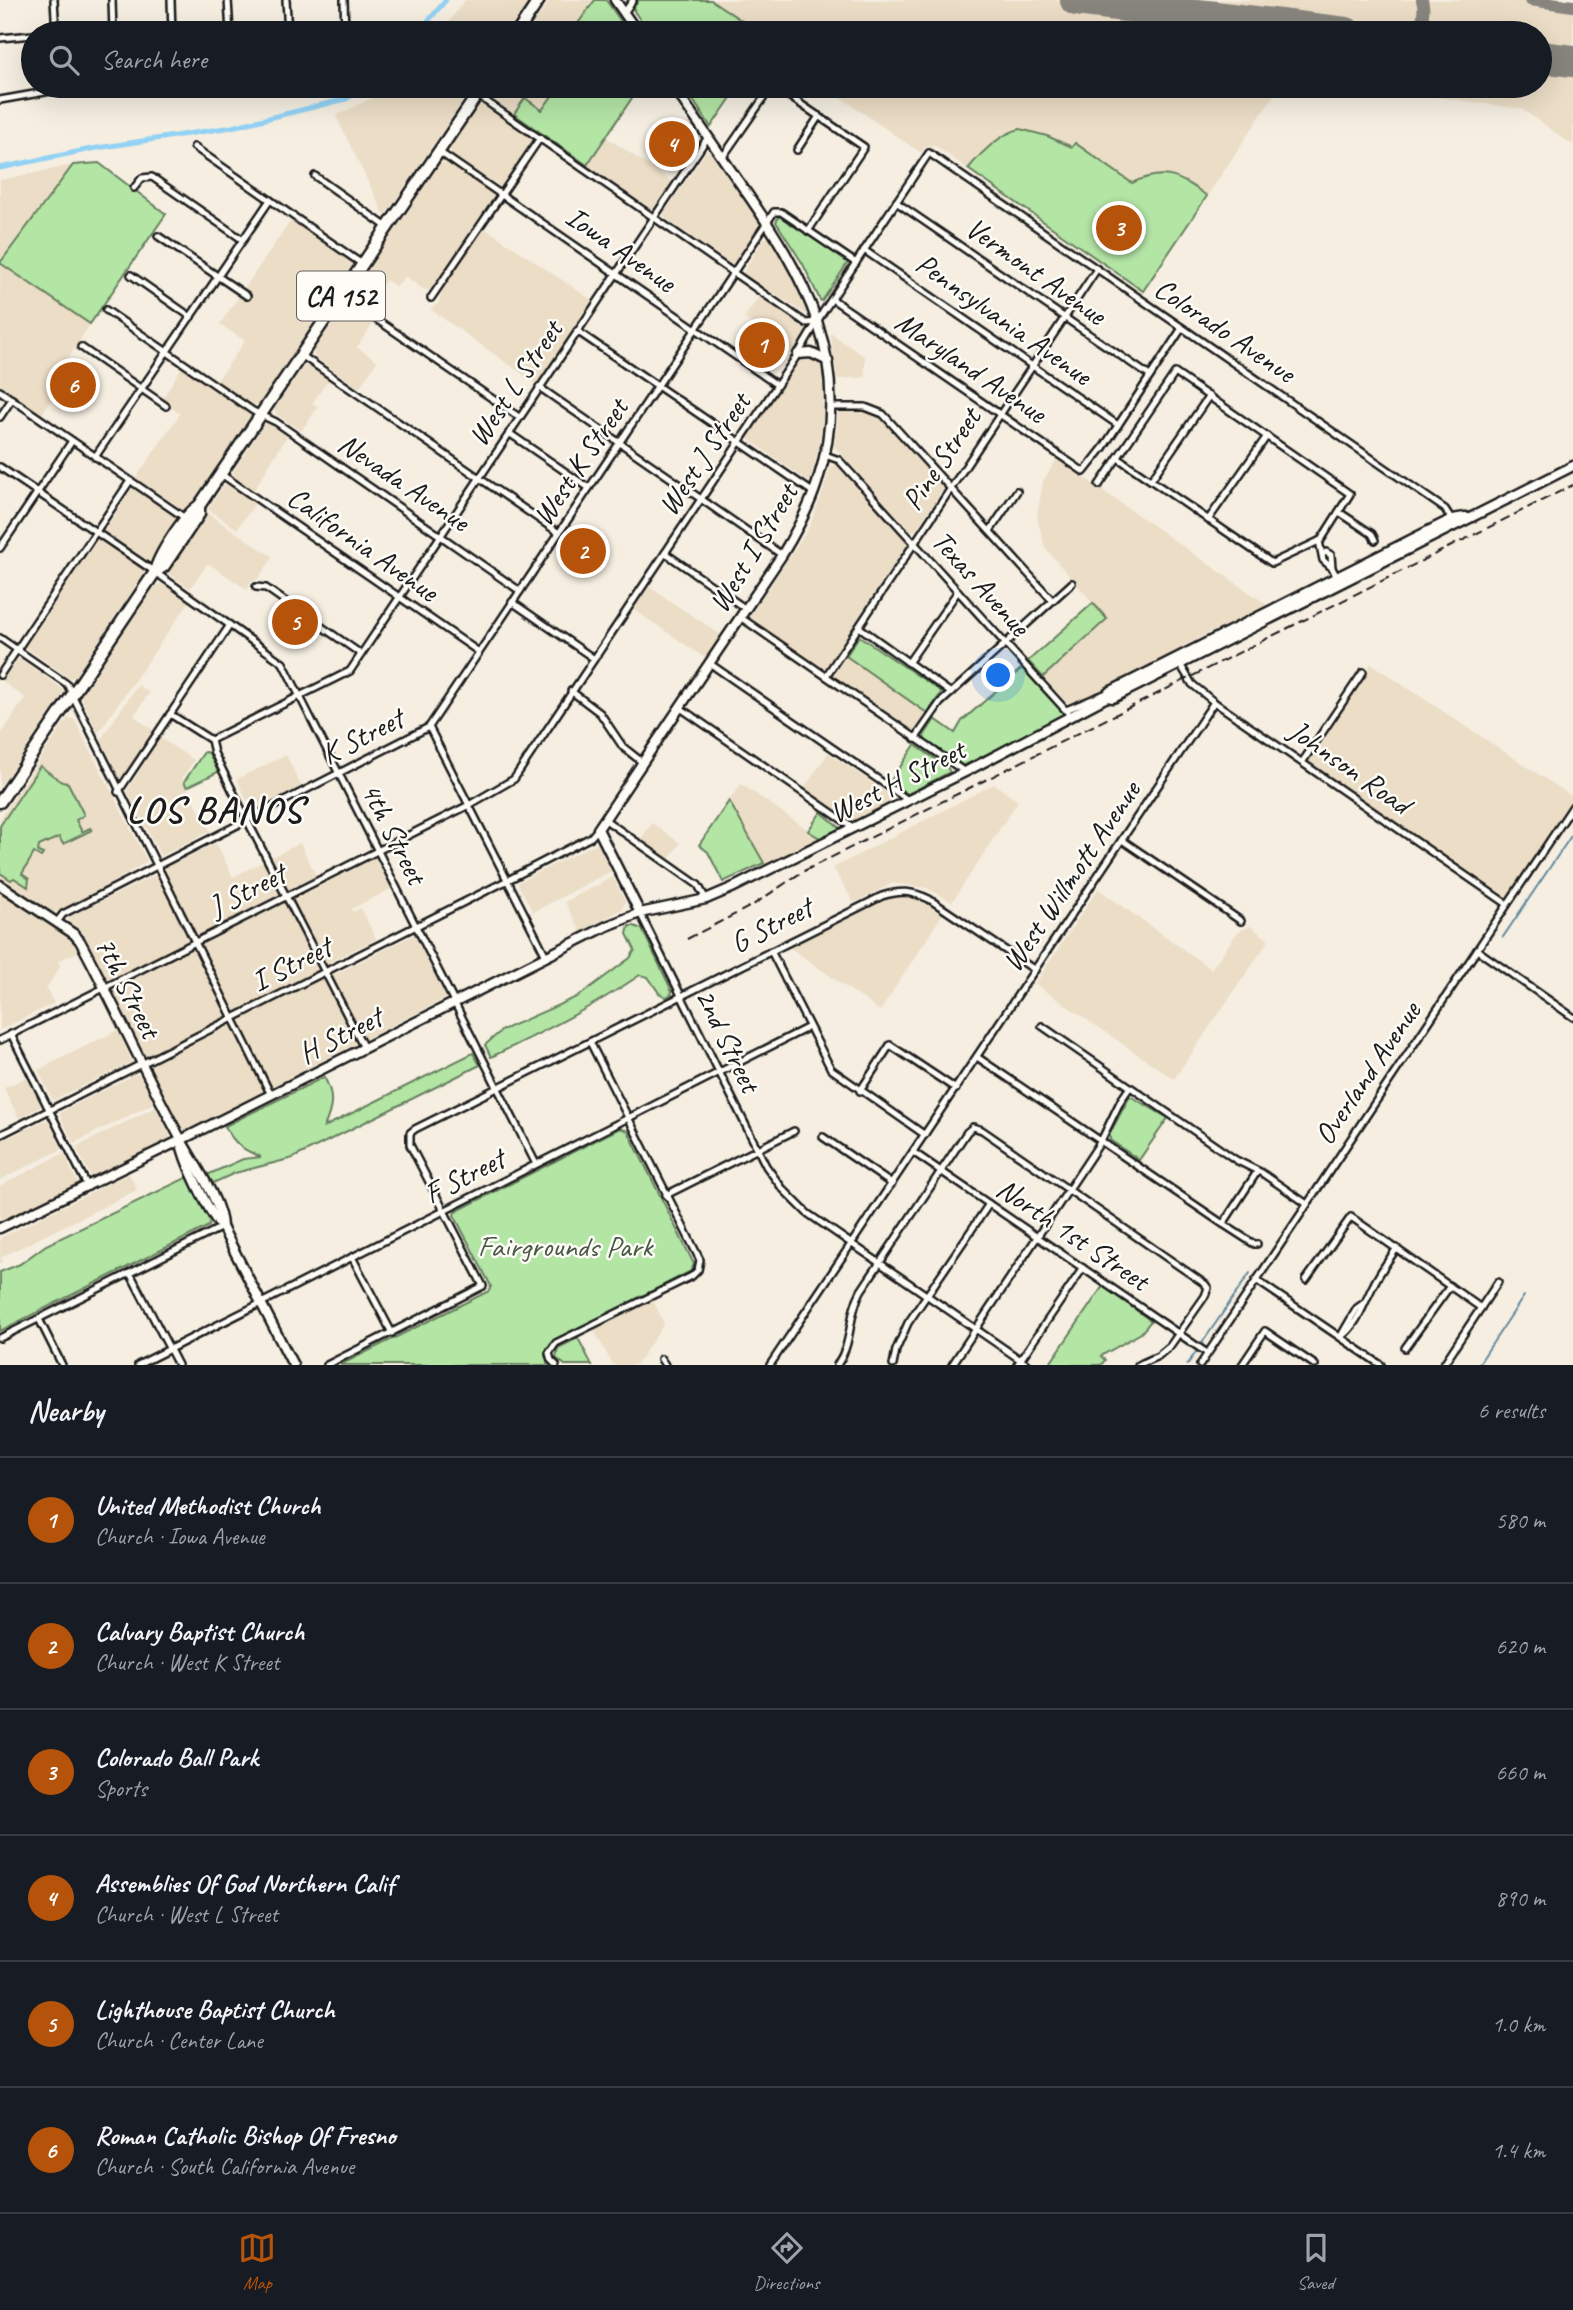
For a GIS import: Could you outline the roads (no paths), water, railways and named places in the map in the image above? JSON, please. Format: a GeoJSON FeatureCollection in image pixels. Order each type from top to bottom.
{"type":"FeatureCollection","features":[{"type":"Feature","properties":{"kind":"highway"},"geometry":{"type":"LineString","coordinates":[[525,21],[539,0]]}},
{"type":"Feature","properties":{"kind":"highway","name":"CA 152"},"geometry":{"type":"LineString","coordinates":[[0,802],[155,572],[157,563],[189,522],[192,510],[200,506],[475,98]]}},
{"type":"Feature","properties":{"kind":"highway","name":"CA 152"},"geometry":{"type":"LineString","coordinates":[[155,572],[164,566],[189,522]]}},
{"type":"Feature","properties":{"kind":"street"},"geometry":{"type":"LineString","coordinates":[[54,0],[55,21]]}},
{"type":"Feature","properties":{"kind":"street"},"geometry":{"type":"LineString","coordinates":[[112,0],[113,21]]}},
{"type":"Feature","properties":{"kind":"street"},"geometry":{"type":"LineString","coordinates":[[171,0],[172,21]]}},
{"type":"Feature","properties":{"kind":"street"},"geometry":{"type":"LineString","coordinates":[[228,0],[229,21]]}},
{"type":"Feature","properties":{"kind":"street"},"geometry":{"type":"LineString","coordinates":[[286,0],[287,21]]}},
{"type":"Feature","properties":{"kind":"street"},"geometry":{"type":"LineString","coordinates":[[344,0],[345,21]]}},
{"type":"Feature","properties":{"kind":"street"},"geometry":{"type":"LineString","coordinates":[[615,0],[630,21]]}},
{"type":"Feature","properties":{"kind":"street"},"geometry":{"type":"LineString","coordinates":[[624,13],[634,0]]}},
{"type":"Feature","properties":{"kind":"street"},"geometry":{"type":"LineString","coordinates":[[0,38],[21,35]]}},
{"type":"Feature","properties":{"kind":"street"},"geometry":{"type":"LineString","coordinates":[[0,100],[21,96]]}},
{"type":"Feature","properties":{"kind":"street"},"geometry":{"type":"LineString","coordinates":[[490,98],[540,138],[734,274],[806,323],[818,322]]}},
{"type":"Feature","properties":{"kind":"street","name":"West I Street"},"geometry":{"type":"LineString","coordinates":[[598,829],[782,555],[814,493],[825,455],[831,407],[828,361],[818,322],[799,275],[767,222],[681,98]]}},
{"type":"Feature","properties":{"kind":"street"},"geometry":{"type":"LineString","coordinates":[[722,158],[764,98]]}},
{"type":"Feature","properties":{"kind":"street"},"geometry":{"type":"LineString","coordinates":[[791,98],[864,148],[808,231]]}},
{"type":"Feature","properties":{"kind":"street"},"geometry":{"type":"LineString","coordinates":[[797,150],[819,116]]}},
{"type":"Feature","properties":{"kind":"street","name":"West L Street"},"geometry":{"type":"LineString","coordinates":[[211,740],[347,674],[708,137]]}},
{"type":"Feature","properties":{"kind":"street"},"geometry":{"type":"LineString","coordinates":[[431,298],[540,138]]}},
{"type":"Feature","properties":{"kind":"street"},"geometry":{"type":"LineString","coordinates":[[194,147],[362,264]]}},
{"type":"Feature","properties":{"kind":"street","name":"Iowa Avenue"},"geometry":{"type":"LineString","coordinates":[[438,152],[777,385]]}},
{"type":"Feature","properties":{"kind":"street","name":"West J Street"},"geometry":{"type":"LineString","coordinates":[[514,779],[929,153]]}},
{"type":"Feature","properties":{"kind":"street","name":"Colorado Avenue"},"geometry":{"type":"LineString","coordinates":[[929,153],[1445,509],[1453,522]]}},
{"type":"Feature","properties":{"kind":"street"},"geometry":{"type":"LineString","coordinates":[[315,176],[387,227]]}},
{"type":"Feature","properties":{"kind":"street"},"geometry":{"type":"LineString","coordinates":[[134,188],[142,178],[152,177],[243,240]]}},
{"type":"Feature","properties":{"kind":"street"},"geometry":{"type":"LineString","coordinates":[[95,457],[270,200]]}},
{"type":"Feature","properties":{"kind":"street","name":"Vermont Avenue"},"geometry":{"type":"LineString","coordinates":[[896,202],[1150,376]]}},
{"type":"Feature","properties":{"kind":"street"},"geometry":{"type":"LineString","coordinates":[[767,222],[774,212],[781,212],[856,263]]}},
{"type":"Feature","properties":{"kind":"street","name":"West K Street"},"geometry":{"type":"LineString","coordinates":[[429,727],[767,222]]}},
{"type":"Feature","properties":{"kind":"street"},"geometry":{"type":"LineString","coordinates":[[158,236],[247,296]]}},
{"type":"Feature","properties":{"kind":"street","name":"Pennsylvania Avenue"},"geometry":{"type":"LineString","coordinates":[[864,250],[1118,425]]}},
{"type":"Feature","properties":{"kind":"street","name":"Pine Street"},"geometry":{"type":"LineString","coordinates":[[826,676],[1097,269]]}},
{"type":"Feature","properties":{"kind":"street"},"geometry":{"type":"LineString","coordinates":[[131,275],[191,317]]}},
{"type":"Feature","properties":{"kind":"street"},"geometry":{"type":"LineString","coordinates":[[341,295],[519,417]]}},
{"type":"Feature","properties":{"kind":"street","name":"Maryland Avenue"},"geometry":{"type":"LineString","coordinates":[[832,299],[1084,472],[1118,425]]}},
{"type":"Feature","properties":{"kind":"street","name":"Nevada Avenue"},"geometry":{"type":"LineString","coordinates":[[106,310],[261,415],[269,417],[520,591]]}},
{"type":"Feature","properties":{"kind":"street"},"geometry":{"type":"LineString","coordinates":[[1118,425],[1182,328]]}},
{"type":"Feature","properties":{"kind":"street"},"geometry":{"type":"LineString","coordinates":[[577,331],[814,493]]}},
{"type":"Feature","properties":{"kind":"street"},"geometry":{"type":"LineString","coordinates":[[80,347],[166,406]]}},
{"type":"Feature","properties":{"kind":"street"},"geometry":{"type":"LineString","coordinates":[[798,354],[811,353],[828,361]]}},
{"type":"Feature","properties":{"kind":"street"},"geometry":{"type":"LineString","coordinates":[[301,355],[559,533]]}},
{"type":"Feature","properties":{"kind":"street"},"geometry":{"type":"LineString","coordinates":[[1100,485],[1118,458],[1175,373],[1350,494],[1320,543],[1272,563],[1118,458]]}},
{"type":"Feature","properties":{"kind":"street"},"geometry":{"type":"LineString","coordinates":[[539,387],[782,555]]}},
{"type":"Feature","properties":{"kind":"street"},"geometry":{"type":"LineString","coordinates":[[0,391],[189,522]]}},
{"type":"Feature","properties":{"kind":"street"},"geometry":{"type":"LineString","coordinates":[[1151,480],[1209,396]]}},
{"type":"Feature","properties":{"kind":"street"},"geometry":{"type":"LineString","coordinates":[[0,417],[12,399]]}},
{"type":"Feature","properties":{"kind":"street"},"geometry":{"type":"LineString","coordinates":[[831,407],[865,407],[883,414],[1052,600]]}},
{"type":"Feature","properties":{"kind":"street"},"geometry":{"type":"LineString","coordinates":[[509,433],[589,488]]}},
{"type":"Feature","properties":{"kind":"street"},"geometry":{"type":"LineString","coordinates":[[1208,520],[1267,436]]}},
{"type":"Feature","properties":{"kind":"street"},"geometry":{"type":"LineString","coordinates":[[0,548],[72,441]]}},
{"type":"Feature","properties":{"kind":"street","name":"Texas Avenue"},"geometry":{"type":"LineString","coordinates":[[825,455],[839,460],[1069,713]]}},
{"type":"Feature","properties":{"kind":"street","name":"West H Street"},"geometry":{"type":"LineString","coordinates":[[706,899],[763,874],[909,801],[1069,713],[1179,661],[1453,522],[1470,517],[1573,466]]}},
{"type":"Feature","properties":{"kind":"street","name":"4th Street"},"geometry":{"type":"LineString","coordinates":[[0,467],[280,659],[302,696],[536,1164]]}},
{"type":"Feature","properties":{"kind":"street","name":"California Avenue"},"geometry":{"type":"LineString","coordinates":[[221,474],[479,652]]}},
{"type":"Feature","properties":{"kind":"street"},"geometry":{"type":"LineString","coordinates":[[0,675],[130,481]]}},
{"type":"Feature","properties":{"kind":"street"},"geometry":{"type":"LineString","coordinates":[[990,531],[1017,491]]}},
{"type":"Feature","properties":{"kind":"street"},"geometry":{"type":"LineString","coordinates":[[1339,512],[1372,534],[1375,540]]}},
{"type":"Feature","properties":{"kind":"street"},"geometry":{"type":"LineString","coordinates":[[1320,543],[1325,553],[1324,562],[1332,568],[1339,581]]}},
{"type":"Feature","properties":{"kind":"street"},"geometry":{"type":"LineString","coordinates":[[665,553],[746,609]]}},
{"type":"Feature","properties":{"kind":"street"},"geometry":{"type":"LineString","coordinates":[[915,739],[937,707],[951,693],[1072,583]]}},
{"type":"Feature","properties":{"kind":"street"},"geometry":{"type":"LineString","coordinates":[[256,587],[266,588],[361,654]]}},
{"type":"Feature","properties":{"kind":"street"},"geometry":{"type":"LineString","coordinates":[[908,663],[958,591]]}},
{"type":"Feature","properties":{"kind":"street"},"geometry":{"type":"LineString","coordinates":[[512,603],[593,658]]}},
{"type":"Feature","properties":{"kind":"street"},"geometry":{"type":"LineString","coordinates":[[740,617],[965,772]]}},
{"type":"Feature","properties":{"kind":"street"},"geometry":{"type":"LineString","coordinates":[[118,792],[230,625]]}},
{"type":"Feature","properties":{"kind":"street"},"geometry":{"type":"LineString","coordinates":[[859,627],[951,693]]}},
{"type":"Feature","properties":{"kind":"street"},"geometry":{"type":"LineString","coordinates":[[0,639],[64,681],[271,1095]]}},
{"type":"Feature","properties":{"kind":"street","name":"Johnson Road"},"geometry":{"type":"LineString","coordinates":[[1179,661],[1192,684],[1214,702],[1507,904]]}},
{"type":"Feature","properties":{"kind":"street"},"geometry":{"type":"LineString","coordinates":[[709,663],[909,801]]}},
{"type":"Feature","properties":{"kind":"street"},"geometry":{"type":"LineString","coordinates":[[1303,761],[1363,672]]}},
{"type":"Feature","properties":{"kind":"street"},"geometry":{"type":"LineString","coordinates":[[571,691],[600,713],[623,747],[642,762]]}},
{"type":"Feature","properties":{"kind":"street","name":"West Willmott Avenue"},"geometry":{"type":"LineString","coordinates":[[771,1365],[1214,702]]}},
{"type":"Feature","properties":{"kind":"street"},"geometry":{"type":"LineString","coordinates":[[679,707],[854,828]]}},
{"type":"Feature","properties":{"kind":"street"},"geometry":{"type":"LineString","coordinates":[[170,714],[211,740],[214,753],[247,820],[364,1048]]}},
{"type":"Feature","properties":{"kind":"street"},"geometry":{"type":"LineString","coordinates":[[429,727],[546,956]]}},
{"type":"Feature","properties":{"kind":"street","name":"K Street"},"geometry":{"type":"LineString","coordinates":[[57,922],[63,914],[429,727]]}},
{"type":"Feature","properties":{"kind":"street","name":"J Street"},"geometry":{"type":"LineString","coordinates":[[0,1040],[469,805],[514,779]]}},
{"type":"Feature","properties":{"kind":"street","name":"Overland Avenue"},"geometry":{"type":"LineString","coordinates":[[1199,1365],[1573,806]]}},
{"type":"Feature","properties":{"kind":"street"},"geometry":{"type":"LineString","coordinates":[[604,819],[698,885],[706,899]]}},
{"type":"Feature","properties":{"kind":"street","name":"I Street"},"geometry":{"type":"LineString","coordinates":[[0,1135],[508,880],[591,837],[598,829]]}},
{"type":"Feature","properties":{"kind":"street","name":"2nd Street"},"geometry":{"type":"LineString","coordinates":[[598,829],[775,1180],[807,1213],[976,1329],[1019,1363],[1028,1365]]}},
{"type":"Feature","properties":{"kind":"street"},"geometry":{"type":"LineString","coordinates":[[1122,840],[1241,921]]}},
{"type":"Feature","properties":{"kind":"street","name":"7th Street"},"geometry":{"type":"LineString","coordinates":[[0,885],[77,937],[222,1217],[222,1227],[292,1365]]}},
{"type":"Feature","properties":{"kind":"street","name":"G Street"},"geometry":{"type":"LineString","coordinates":[[444,1211],[410,1145],[411,1133],[881,896],[906,891],[929,899],[1035,970]]}},
{"type":"Feature","properties":{"kind":"street","name":"H Street"},"geometry":{"type":"LineString","coordinates":[[0,1228],[607,926],[640,914],[706,899]]}},
{"type":"Feature","properties":{"kind":"street"},"geometry":{"type":"LineString","coordinates":[[1476,950],[1573,1017]]}},
{"type":"Feature","properties":{"kind":"street"},"geometry":{"type":"LineString","coordinates":[[771,951],[831,1069],[925,1135]]}},
{"type":"Feature","properties":{"kind":"street"},"geometry":{"type":"LineString","coordinates":[[1042,1026],[1236,1160],[1307,1203]]}},
{"type":"Feature","properties":{"kind":"street","name":"F Street"},"geometry":{"type":"LineString","coordinates":[[138,1365],[810,1027]]}},
{"type":"Feature","properties":{"kind":"street"},"geometry":{"type":"LineString","coordinates":[[11,1034],[88,1186]]}},
{"type":"Feature","properties":{"kind":"street"},"geometry":{"type":"LineString","coordinates":[[556,1365],[549,1353],[556,1343],[692,1276],[698,1270],[700,1261],[590,1042]]}},
{"type":"Feature","properties":{"kind":"street"},"geometry":{"type":"LineString","coordinates":[[860,1091],[890,1045],[956,1089]]}},
{"type":"Feature","properties":{"kind":"street"},"geometry":{"type":"LineString","coordinates":[[977,1057],[1223,1224],[1257,1244]]}},
{"type":"Feature","properties":{"kind":"street"},"geometry":{"type":"LineString","coordinates":[[952,1365],[1069,1191],[1101,1141],[1130,1087]]}},
{"type":"Feature","properties":{"kind":"street"},"geometry":{"type":"LineString","coordinates":[[837,1365],[846,1347],[855,1303],[967,1132],[973,1127],[982,1130],[1202,1280],[1208,1288],[1179,1334],[1162,1353],[1138,1365]]}},
{"type":"Feature","properties":{"kind":"street"},"geometry":{"type":"LineString","coordinates":[[666,1195],[794,1131]]}},
{"type":"Feature","properties":{"kind":"street"},"geometry":{"type":"LineString","coordinates":[[823,1137],[892,1184]]}},
{"type":"Feature","properties":{"kind":"street","name":"North 1st Street"},"geometry":{"type":"LineString","coordinates":[[914,1152],[1207,1353]]}},
{"type":"Feature","properties":{"kind":"street"},"geometry":{"type":"LineString","coordinates":[[1223,1224],[1257,1172]]}},
{"type":"Feature","properties":{"kind":"street"},"geometry":{"type":"LineString","coordinates":[[893,1365],[901,1336],[989,1204]]}},
{"type":"Feature","properties":{"kind":"street"},"geometry":{"type":"LineString","coordinates":[[327,1365],[483,1286],[444,1211]]}},
{"type":"Feature","properties":{"kind":"street"},"geometry":{"type":"LineString","coordinates":[[1306,1280],[1351,1217],[1480,1308]]}},
{"type":"Feature","properties":{"kind":"street"},"geometry":{"type":"LineString","coordinates":[[0,1338],[222,1227]]}},
{"type":"Feature","properties":{"kind":"street"},"geometry":{"type":"LineString","coordinates":[[1341,1337],[1396,1248]]}},
{"type":"Feature","properties":{"kind":"street"},"geometry":{"type":"LineString","coordinates":[[352,1257],[392,1333]]}},
{"type":"Feature","properties":{"kind":"street"},"geometry":{"type":"LineString","coordinates":[[1019,1363],[1083,1268]]}},
{"type":"Feature","properties":{"kind":"street"},"geometry":{"type":"LineString","coordinates":[[130,1273],[177,1365]]}},
{"type":"Feature","properties":{"kind":"street"},"geometry":{"type":"LineString","coordinates":[[1256,1280],[1381,1365]]}},
{"type":"Feature","properties":{"kind":"street"},"geometry":{"type":"LineString","coordinates":[[1443,1365],[1498,1282]]}},
{"type":"Feature","properties":{"kind":"street"},"geometry":{"type":"LineString","coordinates":[[1405,1348],[1450,1286]]}},
{"type":"Feature","properties":{"kind":"street"},"geometry":{"type":"LineString","coordinates":[[39,1319],[62,1365]]}},
{"type":"Feature","properties":{"kind":"street"},"geometry":{"type":"LineString","coordinates":[[1242,1365],[1265,1331],[1315,1365]]}},
{"type":"Feature","properties":{"kind":"street"},"geometry":{"type":"LineString","coordinates":[[661,1359],[664,1365]]}},
{"type":"Feature","properties":{"kind":"waterway"},"geometry":{"type":"LineString","coordinates":[[428,21],[446,0]]}},
{"type":"Feature","properties":{"kind":"waterway"},"geometry":{"type":"LineString","coordinates":[[0,168],[91,149],[232,127],[348,98]]}},
{"type":"Feature","properties":{"kind":"waterway"},"geometry":{"type":"LineString","coordinates":[[1503,937],[1573,833]]}},
{"type":"Feature","properties":{"kind":"waterway"},"geometry":{"type":"LineString","coordinates":[[1187,1365],[1250,1273]]}},
{"type":"Feature","properties":{"kind":"waterway"},"geometry":{"type":"LineString","coordinates":[[1478,1365],[1524,1296]]}},
{"type":"Feature","properties":{"kind":"railway"},"geometry":{"type":"LineString","coordinates":[[687,939],[753,905],[802,872],[1573,485]]}},
{"type":"Feature","properties":{"kind":"place","name":"Assemblies Of God Northern Calif"},"geometry":{"type":"Point","coordinates":[672,144]}},
{"type":"Feature","properties":{"kind":"place","name":"Colorado Ball Park"},"geometry":{"type":"Point","coordinates":[1119,228]}},
{"type":"Feature","properties":{"kind":"place","name":"United Methodist Church"},"geometry":{"type":"Point","coordinates":[762,345]}},
{"type":"Feature","properties":{"kind":"place","name":"Roman Catholic Bishop Of Fresno"},"geometry":{"type":"Point","coordinates":[73,385]}},
{"type":"Feature","properties":{"kind":"place","name":"Calvary Baptist Church"},"geometry":{"type":"Point","coordinates":[583,551]}},
{"type":"Feature","properties":{"kind":"place","name":"Lighthouse Baptist Church"},"geometry":{"type":"Point","coordinates":[295,622]}},
{"type":"Feature","properties":{"kind":"district","name":"LOS BANOS"},"geometry":{"type":"Point","coordinates":[215,809]}},
{"type":"Feature","properties":{"kind":"park label","name":"Fairgrounds Park"},"geometry":{"type":"Point","coordinates":[565,1246]}}]}
